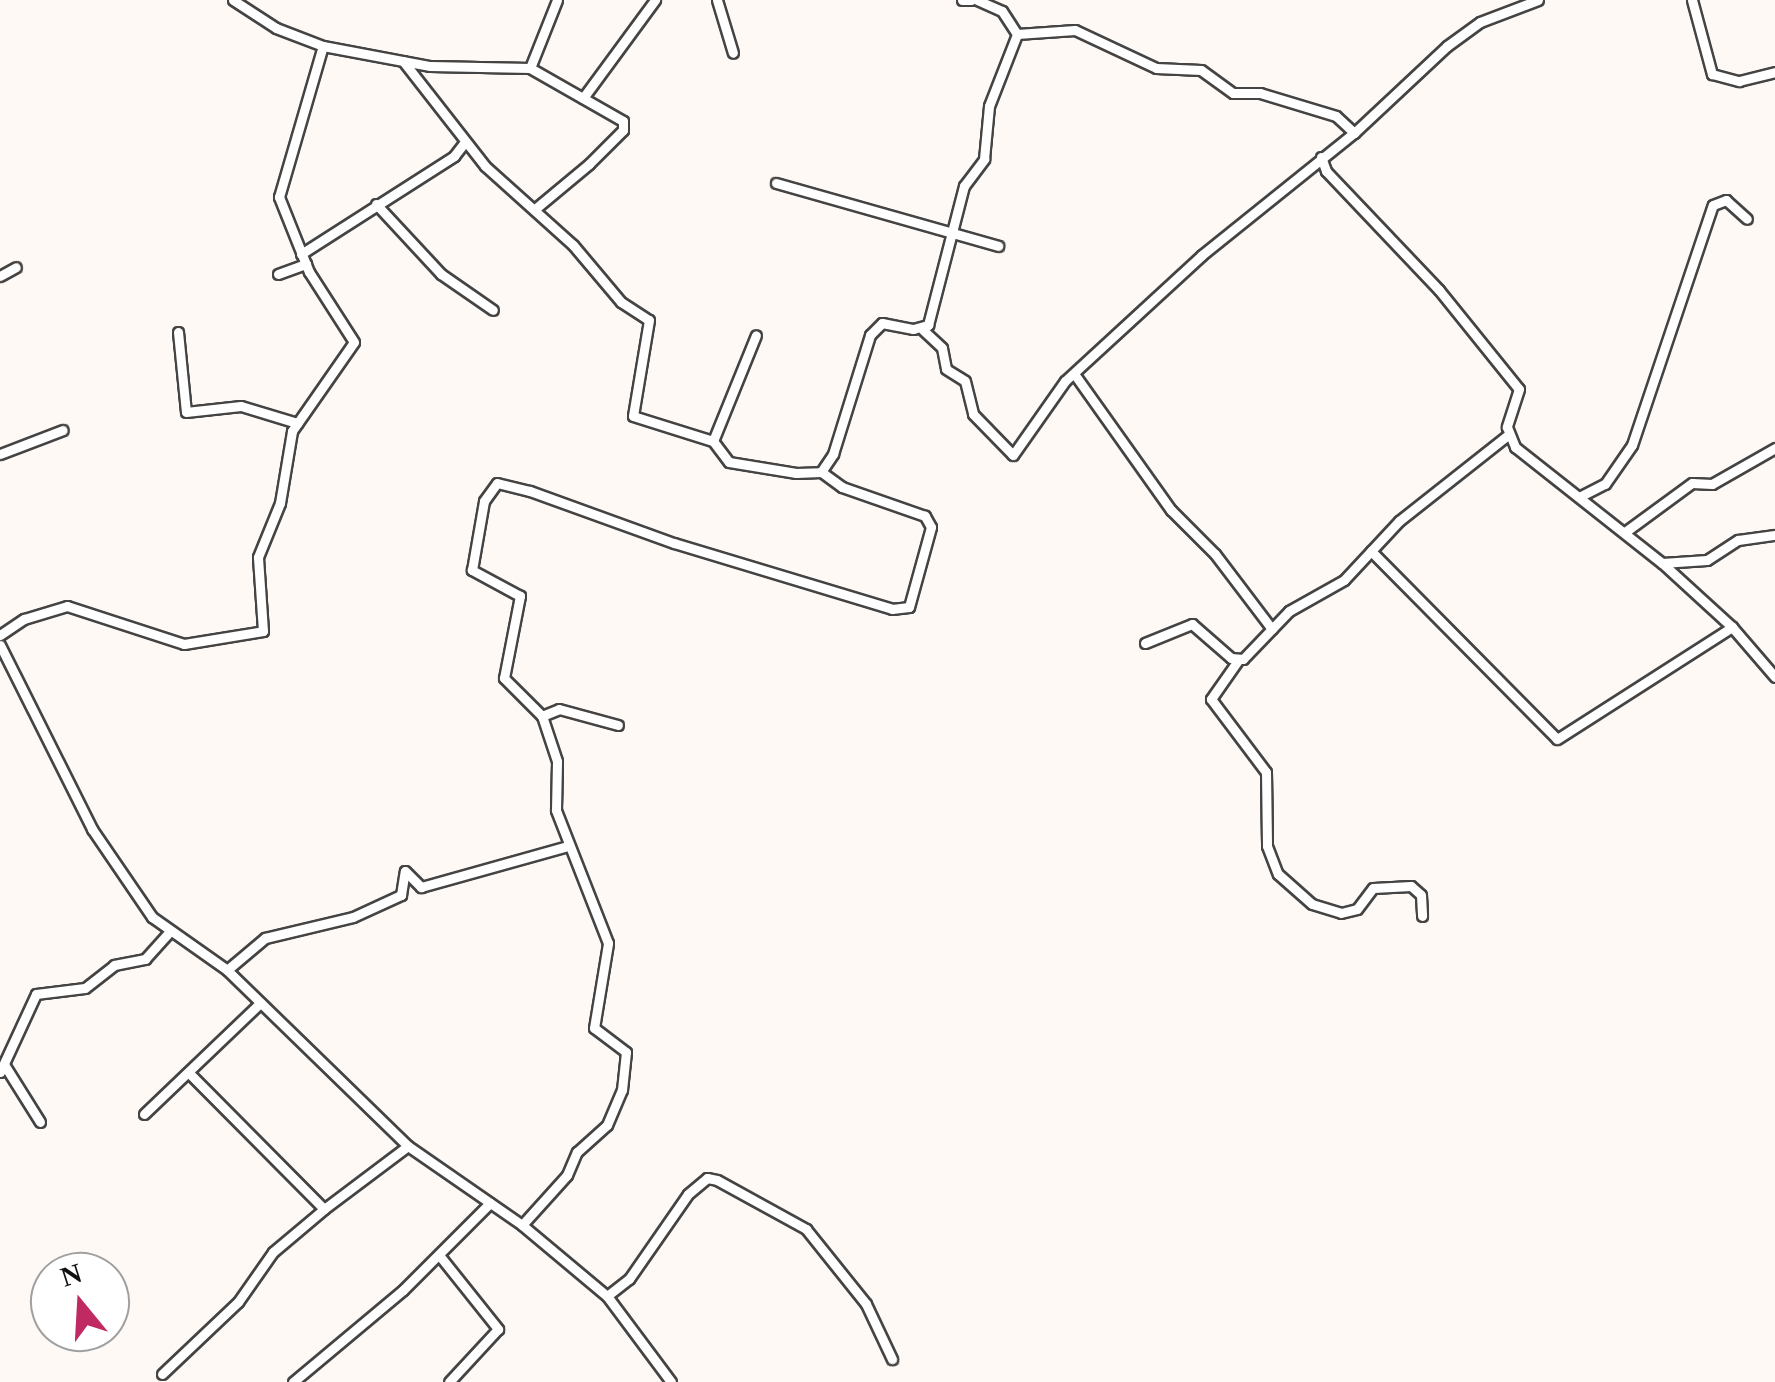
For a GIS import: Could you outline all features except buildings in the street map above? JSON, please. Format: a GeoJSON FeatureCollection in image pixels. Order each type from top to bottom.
{"type":"FeatureCollection","features":[{"type":"Feature","properties":{"kind":"street"},"geometry":{"type":"LineString","coordinates":[[233,0],[251,5],[324,46],[403,61],[530,68],[623,121],[623,130],[535,209]]}},
{"type":"Feature","properties":{"kind":"street"},"geometry":{"type":"LineString","coordinates":[[530,68],[557,0]]}},
{"type":"Feature","properties":{"kind":"street"},"geometry":{"type":"LineString","coordinates":[[583,98],[655,0]]}},
{"type":"Feature","properties":{"kind":"street"},"geometry":{"type":"LineString","coordinates":[[717,0],[732,53]]}},
{"type":"Feature","properties":{"kind":"street"},"geometry":{"type":"LineString","coordinates":[[962,0],[1002,10],[1017,34]]}},
{"type":"Feature","properties":{"kind":"street"},"geometry":{"type":"LineString","coordinates":[[821,472],[842,430],[870,334],[882,323],[922,330],[942,348],[946,368],[965,382],[973,414],[1013,456],[1049,398],[1202,255],[1354,133],[1480,22],[1538,0]]}},
{"type":"Feature","properties":{"kind":"street"},"geometry":{"type":"LineString","coordinates":[[1692,0],[1712,74],[1739,81],[1775,72]]}},
{"type":"Feature","properties":{"kind":"street"},"geometry":{"type":"LineString","coordinates":[[1017,34],[1075,30],[1156,68],[1201,70],[1234,93],[1260,93],[1336,116],[1354,133]]}},
{"type":"Feature","properties":{"kind":"street"},"geometry":{"type":"LineString","coordinates":[[922,330],[955,238],[964,186],[984,159],[989,106],[1017,34]]}},
{"type":"Feature","properties":{"kind":"street"},"geometry":{"type":"LineString","coordinates":[[0,635],[24,619],[67,606],[184,644],[257,636],[264,626],[258,557],[280,502],[296,423],[354,342],[306,264],[279,197],[324,46]]}},
{"type":"Feature","properties":{"kind":"street"},"geometry":{"type":"LineString","coordinates":[[403,61],[464,143],[535,209],[621,302],[649,320],[632,416],[713,441],[729,462],[821,472],[842,487],[925,516],[931,526],[909,607],[859,599],[629,528],[562,500],[492,484],[478,520],[472,570],[520,596],[504,678],[542,716],[557,761],[556,810],[608,943],[594,1028],[626,1052],[622,1090],[607,1125],[577,1152],[567,1175],[522,1225]]}},
{"type":"Feature","properties":{"kind":"street"},"geometry":{"type":"LineString","coordinates":[[301,254],[454,156],[464,143]]}},
{"type":"Feature","properties":{"kind":"street"},"geometry":{"type":"LineString","coordinates":[[1321,157],[1326,171],[1439,290],[1519,388],[1508,434],[1344,580],[1272,629],[1240,660],[1212,699],[1266,772],[1267,846],[1278,874],[1312,904],[1342,913],[1357,909],[1373,888],[1410,886],[1420,895],[1422,916]]}},
{"type":"Feature","properties":{"kind":"street"},"geometry":{"type":"LineString","coordinates":[[776,184],[915,220],[955,238],[998,246]]}},
{"type":"Feature","properties":{"kind":"street"},"geometry":{"type":"LineString","coordinates":[[1579,497],[1605,484],[1632,446],[1713,206],[1726,200],[1747,219]]}},
{"type":"Feature","properties":{"kind":"street"},"geometry":{"type":"LineString","coordinates":[[376,204],[441,274],[493,310]]}},
{"type":"Feature","properties":{"kind":"street"},"geometry":{"type":"LineString","coordinates":[[278,274],[306,264]]}},
{"type":"Feature","properties":{"kind":"street"},"geometry":{"type":"LineString","coordinates":[[0,276],[16,267]]}},
{"type":"Feature","properties":{"kind":"street"},"geometry":{"type":"LineString","coordinates":[[178,332],[186,412],[242,406],[296,423]]}},
{"type":"Feature","properties":{"kind":"street"},"geometry":{"type":"LineString","coordinates":[[713,441],[756,336]]}},
{"type":"Feature","properties":{"kind":"street"},"geometry":{"type":"LineString","coordinates":[[1074,375],[1170,510],[1215,554],[1272,629]]}},
{"type":"Feature","properties":{"kind":"street"},"geometry":{"type":"LineString","coordinates":[[0,454],[63,430]]}},
{"type":"Feature","properties":{"kind":"street"},"geometry":{"type":"LineString","coordinates":[[1508,434],[1526,456],[1625,532],[1732,626],[1775,677]]}},
{"type":"Feature","properties":{"kind":"street"},"geometry":{"type":"LineString","coordinates":[[1625,532],[1689,484],[1712,484],[1775,448]]}},
{"type":"Feature","properties":{"kind":"street"},"geometry":{"type":"LineString","coordinates":[[1662,563],[1694,564],[1738,540],[1775,535]]}},
{"type":"Feature","properties":{"kind":"street"},"geometry":{"type":"LineString","coordinates":[[1371,552],[1556,740],[1732,626]]}},
{"type":"Feature","properties":{"kind":"street"},"geometry":{"type":"LineString","coordinates":[[1145,643],[1192,624],[1240,660]]}},
{"type":"Feature","properties":{"kind":"street"},"geometry":{"type":"LineString","coordinates":[[0,645],[92,828],[152,917],[228,970],[408,1146],[522,1225],[607,1296],[670,1382]]}},
{"type":"Feature","properties":{"kind":"street"},"geometry":{"type":"LineString","coordinates":[[542,716],[559,709],[618,726]]}},
{"type":"Feature","properties":{"kind":"street"},"geometry":{"type":"LineString","coordinates":[[228,970],[265,938],[353,916],[420,887],[568,846]]}},
{"type":"Feature","properties":{"kind":"street"},"geometry":{"type":"LineString","coordinates":[[401,896],[405,871],[420,887]]}},
{"type":"Feature","properties":{"kind":"street"},"geometry":{"type":"LineString","coordinates":[[40,1122],[3,1069],[36,994],[85,988],[114,964],[145,959],[169,932]]}},
{"type":"Feature","properties":{"kind":"street"},"geometry":{"type":"LineString","coordinates":[[144,1114],[260,1003]]}},
{"type":"Feature","properties":{"kind":"street"},"geometry":{"type":"LineString","coordinates":[[190,1074],[324,1209]]}},
{"type":"Feature","properties":{"kind":"street"},"geometry":{"type":"LineString","coordinates":[[162,1374],[238,1302],[273,1252],[408,1146]]}},
{"type":"Feature","properties":{"kind":"street"},"geometry":{"type":"LineString","coordinates":[[607,1296],[629,1278],[688,1194],[707,1178],[718,1180],[806,1230],[866,1304],[892,1359]]}},
{"type":"Feature","properties":{"kind":"street"},"geometry":{"type":"LineString","coordinates":[[293,1382],[439,1255],[490,1203]]}},
{"type":"Feature","properties":{"kind":"street"},"geometry":{"type":"LineString","coordinates":[[439,1255],[498,1328],[449,1382]]}}]}
